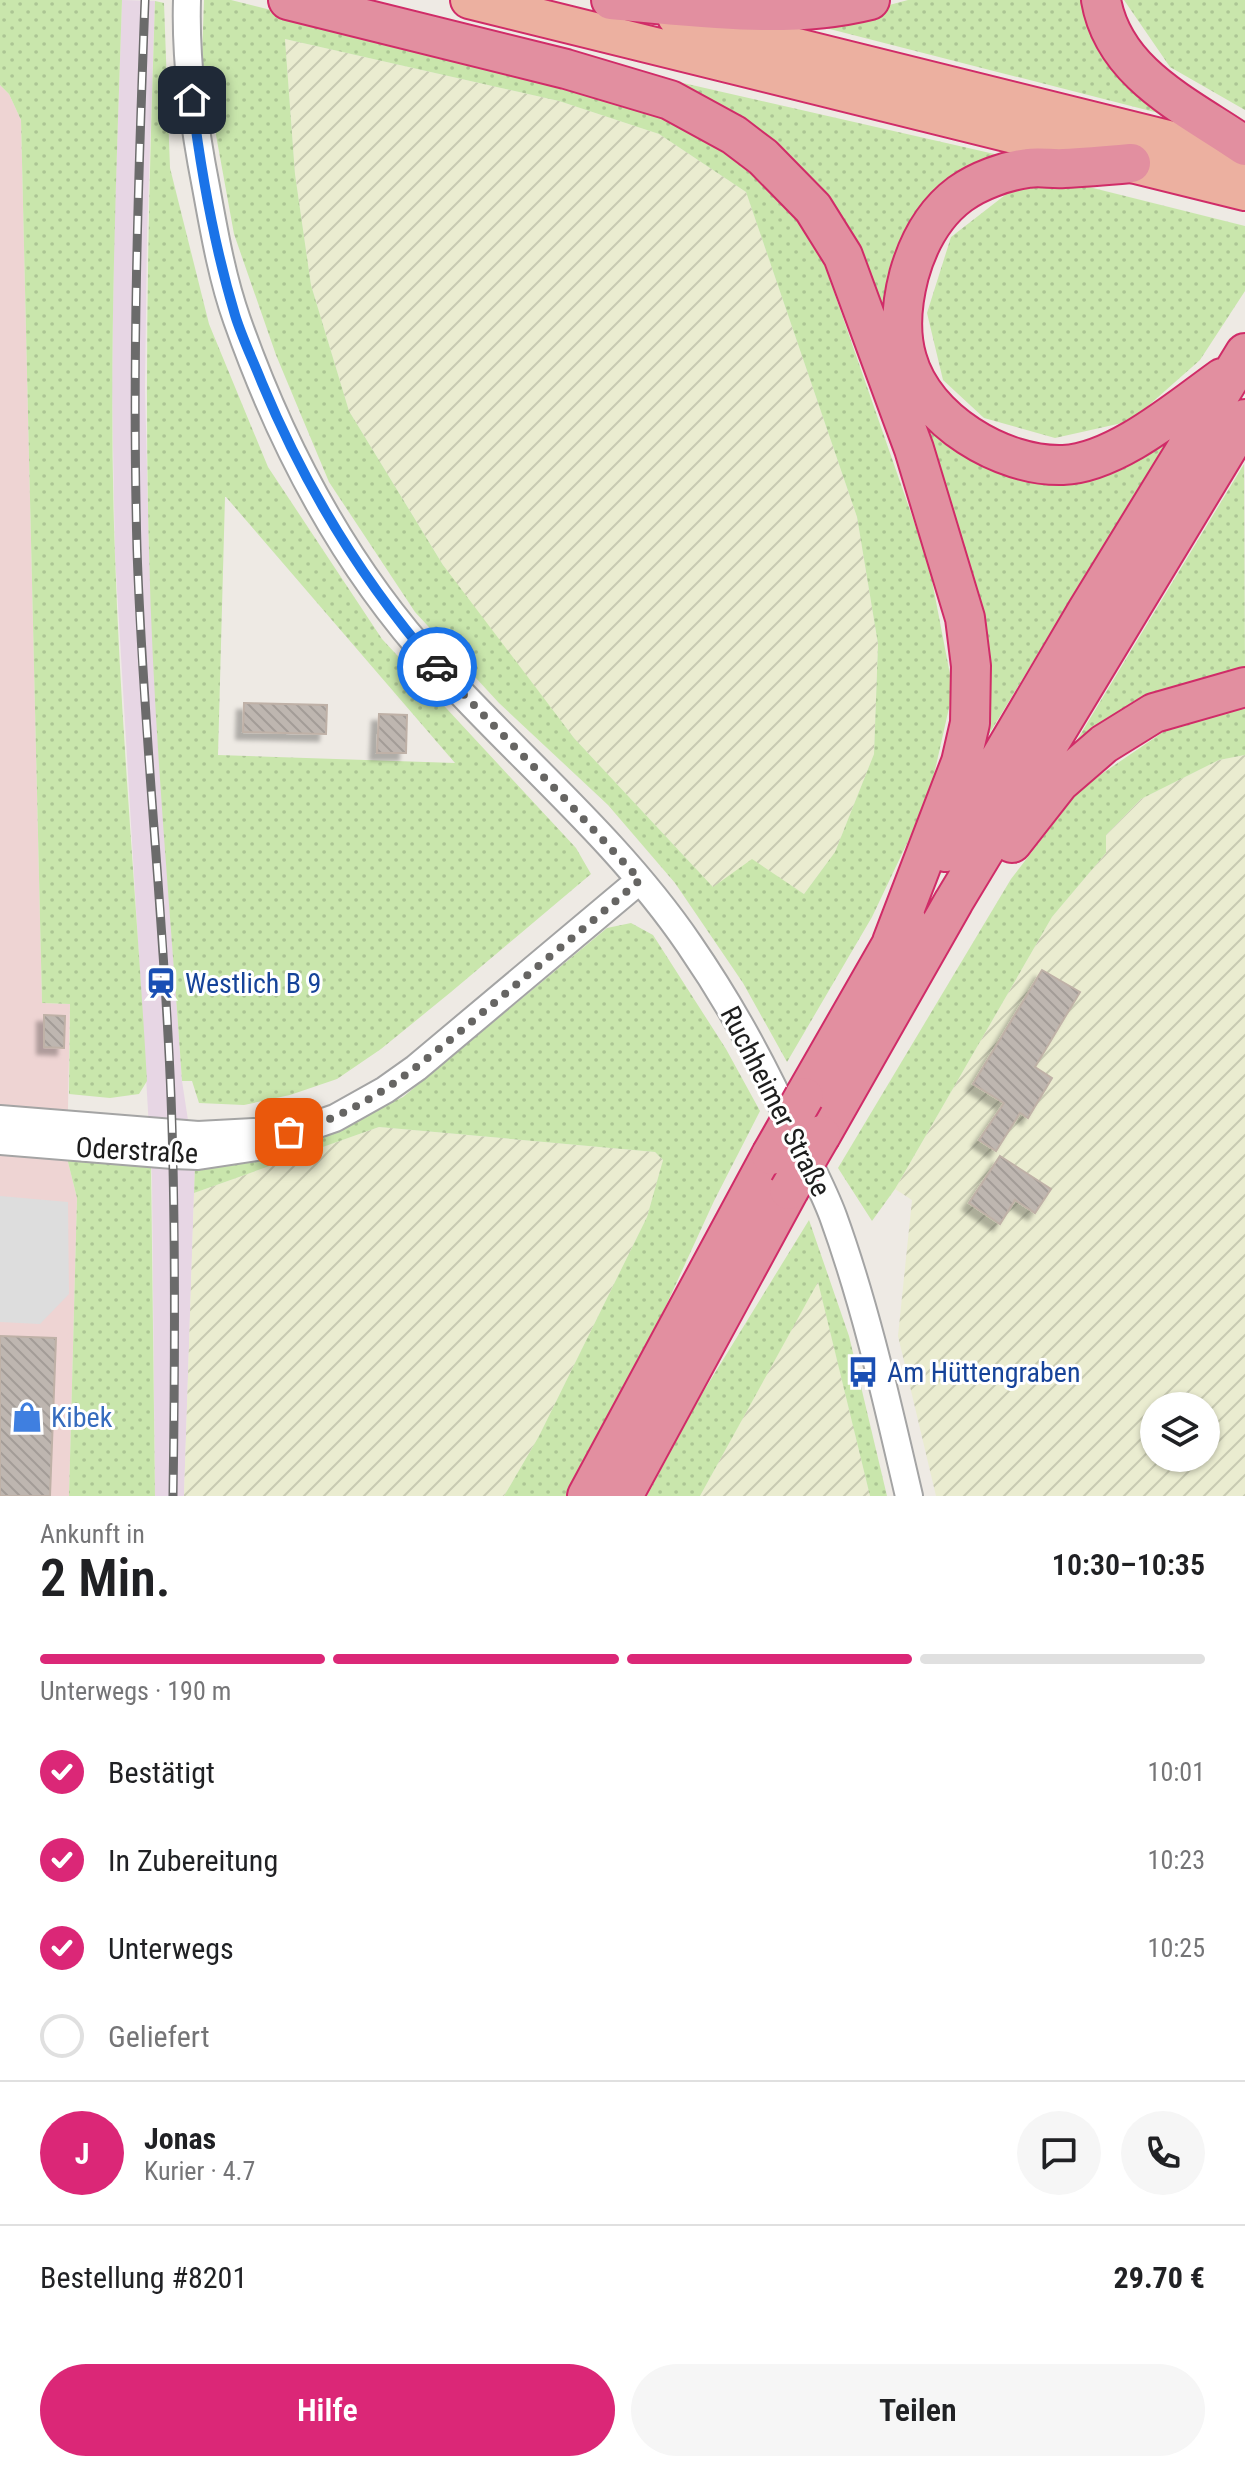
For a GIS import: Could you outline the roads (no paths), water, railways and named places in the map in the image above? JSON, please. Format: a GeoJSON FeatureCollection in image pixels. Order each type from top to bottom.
{"type":"FeatureCollection","features":[{"type":"Feature","properties":{"kind":"highway"},"geometry":{"type":"LineString","coordinates":[[288,0],[566,69],[670,100],[734,135],[763,157],[813,208],[843,256],[914,449],[965,618],[971,666],[970,723],[961,762],[892,942]]}},
{"type":"Feature","properties":{"kind":"highway"},"geometry":{"type":"LineString","coordinates":[[469,0],[1245,192]]}},
{"type":"Feature","properties":{"kind":"highway"},"geometry":{"type":"LineString","coordinates":[[610,0],[785,12],[836,8],[870,0]]}},
{"type":"Feature","properties":{"kind":"highway"},"geometry":{"type":"LineString","coordinates":[[610,0],[1245,158]]}},
{"type":"Feature","properties":{"kind":"highway"},"geometry":{"type":"LineString","coordinates":[[1101,0],[1115,39],[1140,74],[1245,146]]}},
{"type":"Feature","properties":{"kind":"highway"},"geometry":{"type":"LineString","coordinates":[[1131,163],[1060,169],[1029,168],[997,176],[961,193],[935,218],[915,254],[905,293],[903,316],[907,360],[923,393],[964,434],[996,451],[1064,465],[1103,456],[1117,448],[1182,407],[1241,360]]}},
{"type":"Feature","properties":{"kind":"highway"},"geometry":{"type":"LineString","coordinates":[[587,1496],[771,1155],[892,942],[1087,611],[1241,360]]}},
{"type":"Feature","properties":{"kind":"highway"},"geometry":{"type":"LineString","coordinates":[[623,1496],[789,1190],[954,901],[1245,419]]}},
{"type":"Feature","properties":{"kind":"highway"},"geometry":{"type":"LineString","coordinates":[[954,901],[1005,852],[1059,783],[1104,744],[1154,713],[1245,687]]}},
{"type":"Feature","properties":{"kind":"street","name":"Ruchheimer Straße"},"geometry":{"type":"LineString","coordinates":[[187,4],[197,140],[235,317],[272,406],[320,506],[368,579],[430,659],[640,880],[687,940],[740,1023],[760,1057],[832,1212],[867,1323],[909,1496]]}},
{"type":"Feature","properties":{"kind":"street","name":"Oderstraße"},"geometry":{"type":"LineString","coordinates":[[0,1119],[198,1135],[254,1132],[269,1136],[335,1118],[385,1090],[416,1068],[640,880]]}},
{"type":"Feature","properties":{"kind":"street","name":"Oderstraße"},"geometry":{"type":"LineString","coordinates":[[0,1141],[198,1156],[257,1147],[269,1136]]}},
{"type":"Feature","properties":{"kind":"railway"},"geometry":{"type":"LineString","coordinates":[[145,0],[136,274],[137,549],[171,1097],[175,1296],[173,1496]]}},
{"type":"Feature","properties":{"kind":"place","name":"Westlich B 9"},"geometry":{"type":"Point","coordinates":[161,983]}},
{"type":"Feature","properties":{"kind":"place","name":"Am Hüttengraben"},"geometry":{"type":"Point","coordinates":[863,1372]}},
{"type":"Feature","properties":{"kind":"place","name":"Kibek"},"geometry":{"type":"Point","coordinates":[27,1417]}}]}
